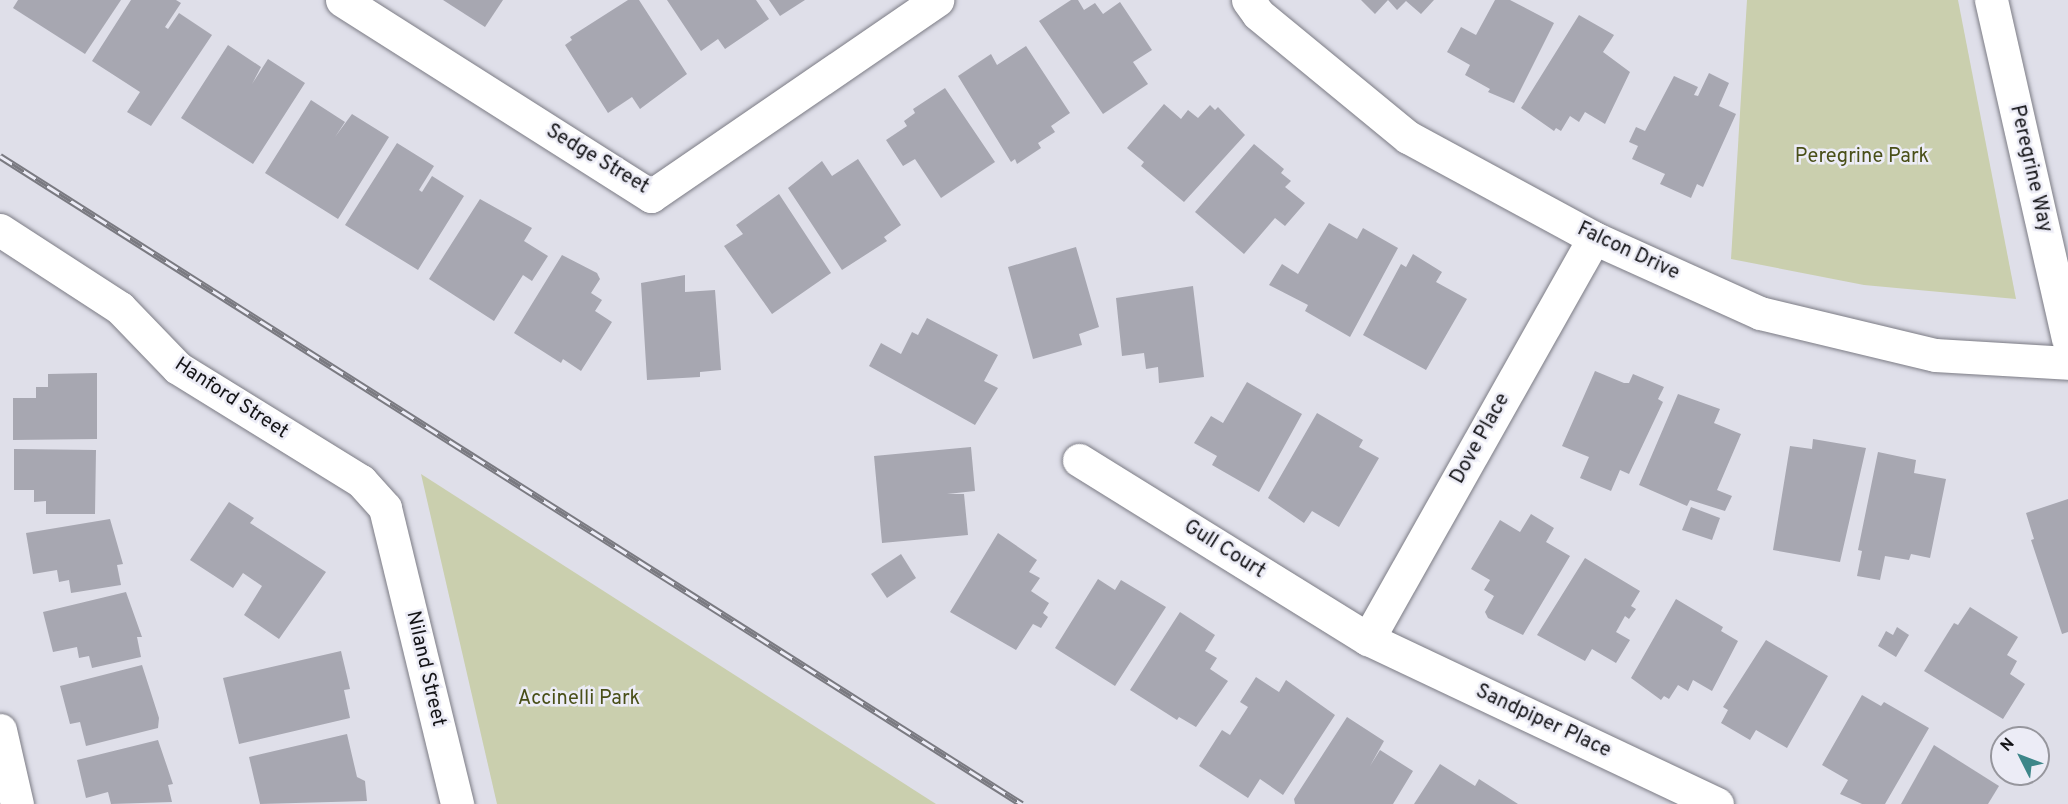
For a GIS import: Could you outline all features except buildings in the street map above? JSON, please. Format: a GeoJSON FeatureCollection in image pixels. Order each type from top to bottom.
{"type":"FeatureCollection","features":[{"type":"Feature","properties":{"kind":"street","name":"Sedge Street"},"geometry":{"type":"LineString","coordinates":[[342,0],[651,196],[937,0]]}},
{"type":"Feature","properties":{"kind":"street","name":"Falcon Drive"},"geometry":{"type":"LineString","coordinates":[[1248,0],[1258,14],[1408,137],[1594,238],[1760,313],[1935,355],[2068,363]]}},
{"type":"Feature","properties":{"kind":"street","name":"Peregrine Way"},"geometry":{"type":"LineString","coordinates":[[1991,0],[2068,338]]}},
{"type":"Feature","properties":{"kind":"street","name":"Hanford Street"},"geometry":{"type":"LineString","coordinates":[[2,236],[120,308],[178,368],[361,481],[385,508],[394,534]]}},
{"type":"Feature","properties":{"kind":"street","name":"Dove Place"},"geometry":{"type":"LineString","coordinates":[[1368,639],[1594,238]]}},
{"type":"Feature","properties":{"kind":"street","name":"Gull Court"},"geometry":{"type":"LineString","coordinates":[[1079,460],[1368,639]]}},
{"type":"Feature","properties":{"kind":"street","name":"Niland Street"},"geometry":{"type":"LineString","coordinates":[[394,534],[456,804]]}},
{"type":"Feature","properties":{"kind":"street","name":"Sandpiper Place"},"geometry":{"type":"LineString","coordinates":[[1368,639],[1717,804]]}},
{"type":"Feature","properties":{"kind":"street"},"geometry":{"type":"LineString","coordinates":[[2,748],[17,804]]}},
{"type":"Feature","properties":{"kind":"green space","name":"Peregrine Park"},"geometry":{"type":"Polygon","coordinates":[[[1747,0],[1958,0],[2016,299],[1864,285],[1731,259],[1747,0]]]}},
{"type":"Feature","properties":{"kind":"green space","name":"Accinelli Park"},"geometry":{"type":"Polygon","coordinates":[[[421,474],[936,804],[497,804],[421,474]]]}},
{"type":"Feature","properties":{"kind":"railway"},"geometry":{"type":"LineString","coordinates":[[0,156],[1022,804]]}}]}
